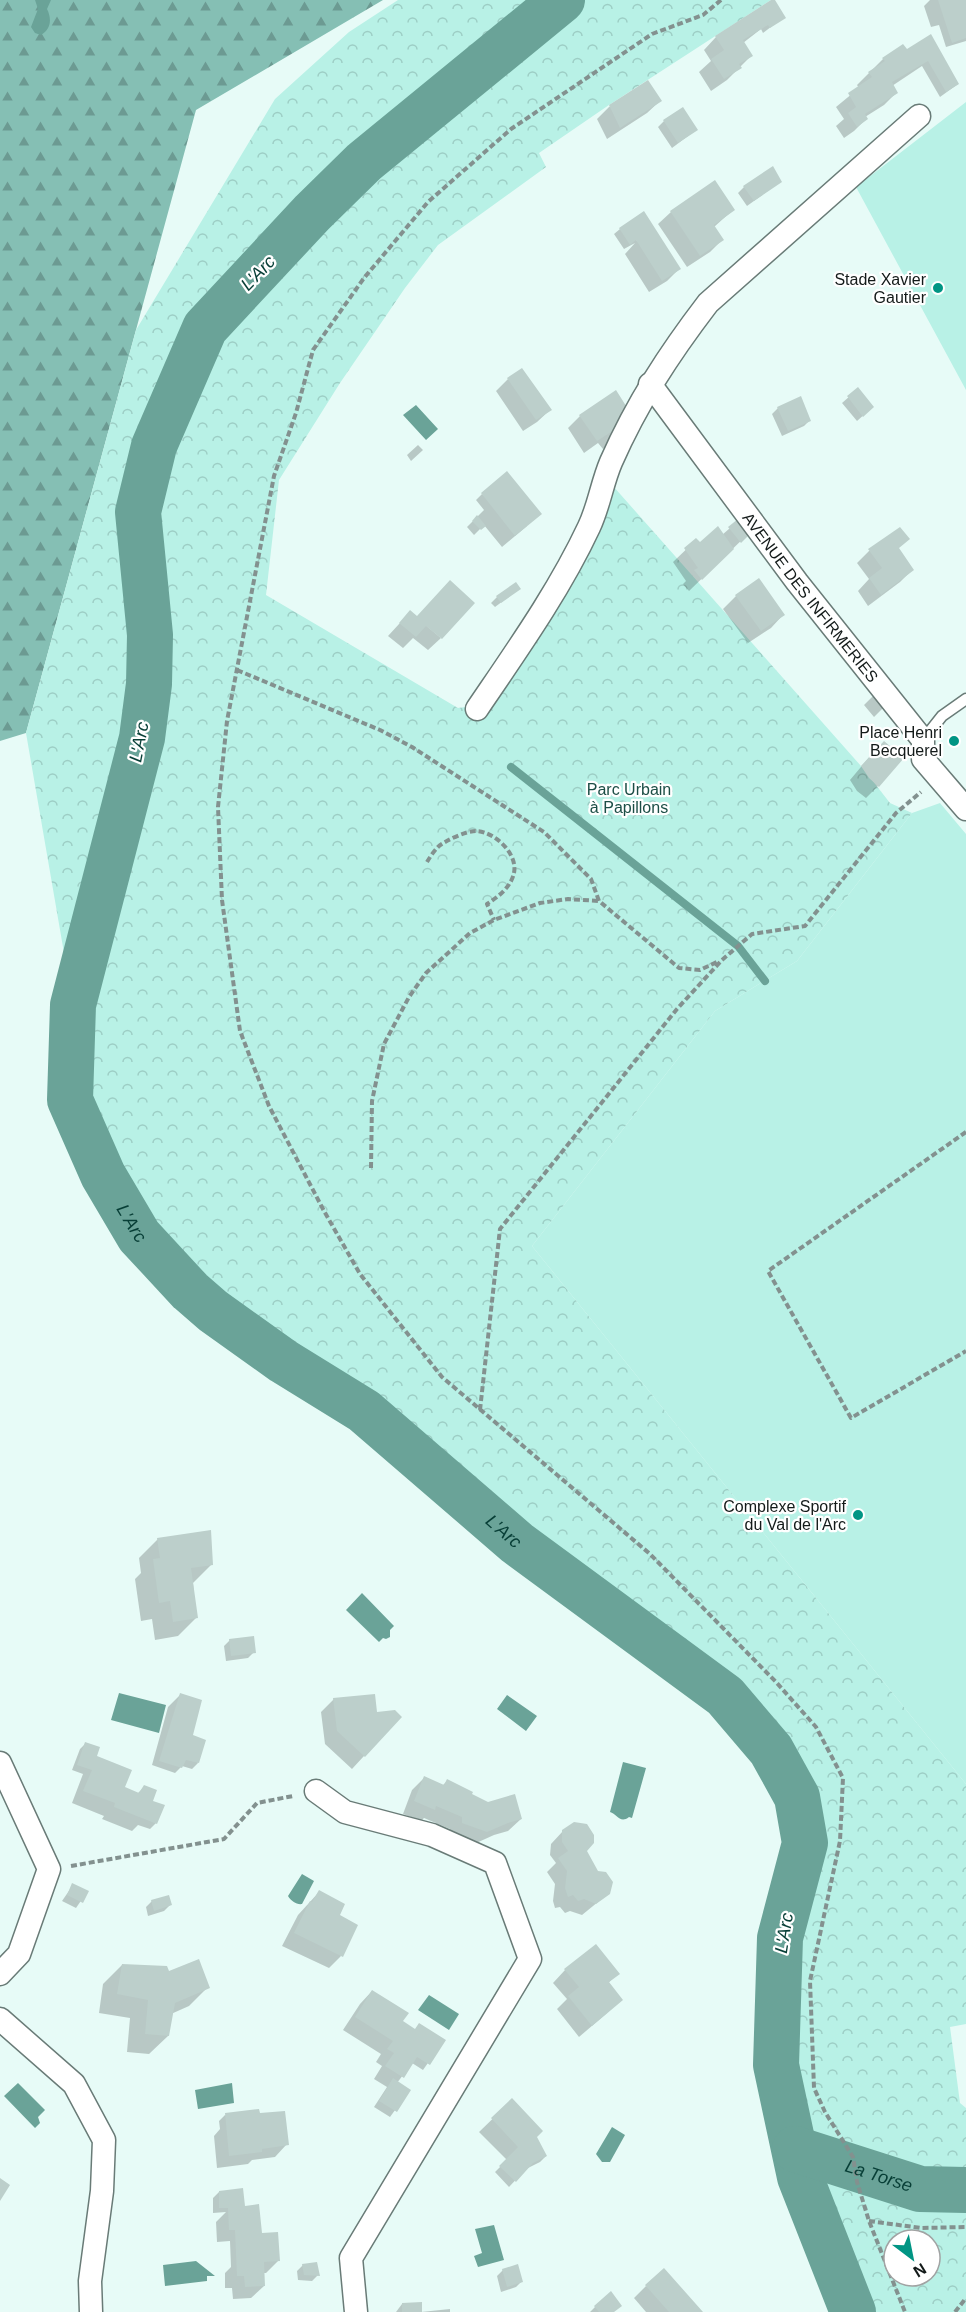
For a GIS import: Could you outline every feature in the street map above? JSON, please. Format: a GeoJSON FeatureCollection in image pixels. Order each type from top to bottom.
{"type":"FeatureCollection","features":[{"type":"Feature","properties":{"kind":"street"},"geometry":{"type":"LineString","coordinates":[[477,709],[534,625],[590,525],[610,464],[638,404],[708,303],[919,116]]}},
{"type":"Feature","properties":{"kind":"street","name":"AVENUE DES INFIRMERIES"},"geometry":{"type":"LineString","coordinates":[[650,384],[797,582],[923,740],[923,759],[966,809]]}},
{"type":"Feature","properties":{"kind":"street"},"geometry":{"type":"LineString","coordinates":[[0,1763],[49,1869],[19,1954],[0,1974]]}},
{"type":"Feature","properties":{"kind":"street"},"geometry":{"type":"LineString","coordinates":[[316,1791],[345,1812],[432,1835],[495,1863],[530,1959],[351,2258],[356,2312]]}},
{"type":"Feature","properties":{"kind":"street"},"geometry":{"type":"LineString","coordinates":[[0,2019],[74,2084],[104,2140],[102,2192],[90,2281],[91,2312]]}},
{"type":"Feature","properties":{"kind":"lane"},"geometry":{"type":"LineString","coordinates":[[923,740],[942,716],[966,699]]}},
{"type":"Feature","properties":{"kind":"path"},"geometry":{"type":"LineString","coordinates":[[721,0],[703,15],[652,34],[511,129],[428,202],[364,278],[313,350],[296,413],[274,476],[227,721],[218,807],[222,900],[240,1031],[269,1106],[360,1274],[442,1377],[650,1554],[759,1665],[816,1727],[843,1778],[840,1841],[810,1981],[814,2088],[825,2112],[853,2157],[857,2182],[869,2221],[905,2312]]}},
{"type":"Feature","properties":{"kind":"path"},"geometry":{"type":"LineString","coordinates":[[237,670],[380,729],[544,832],[591,879],[599,901],[679,968],[700,970],[722,960]]}},
{"type":"Feature","properties":{"kind":"path"},"geometry":{"type":"LineString","coordinates":[[480,1410],[500,1229],[678,1009],[722,960],[752,934],[806,926],[896,813],[938,779]]}},
{"type":"Feature","properties":{"kind":"path"},"geometry":{"type":"LineString","coordinates":[[427,862],[438,846],[452,838],[476,830],[495,837],[510,855],[514,873],[508,886],[499,897],[487,904],[494,920]]}},
{"type":"Feature","properties":{"kind":"path"},"geometry":{"type":"LineString","coordinates":[[371,1168],[372,1101],[384,1044],[409,996],[426,973],[470,933],[494,920],[540,903],[568,898],[599,901]]}},
{"type":"Feature","properties":{"kind":"path"},"geometry":{"type":"LineString","coordinates":[[966,1132],[768,1271],[851,1418],[966,1351]]}},
{"type":"Feature","properties":{"kind":"path"},"geometry":{"type":"LineString","coordinates":[[49,1869],[224,1839],[257,1803],[316,1791]]}},
{"type":"Feature","properties":{"kind":"path"},"geometry":{"type":"LineString","coordinates":[[869,2221],[921,2228],[966,2227]]}},
{"type":"Feature","properties":{"kind":"path"},"geometry":{"type":"LineString","coordinates":[[955,2312],[966,2298]]}},
{"type":"Feature","properties":{"kind":"green space"},"geometry":{"type":"Polygon","coordinates":[[[0,0],[383,0],[196,110],[26,733],[0,741],[0,0]]]}},
{"type":"Feature","properties":{"kind":"green space","name":"Parc Urbain à Papillons"},"geometry":{"type":"Polygon","coordinates":[[[398,0],[771,0],[539,153],[546,167],[438,245],[405,288],[340,383],[279,480],[266,595],[458,708],[473,706],[613,486],[861,766],[890,803],[912,813],[797,961],[715,1011],[532,1246],[966,1784],[966,2024],[950,2027],[960,2103],[966,2108],[966,2312],[853,2312],[800,2177],[776,2065],[780,1938],[805,1842],[797,1797],[771,1750],[725,1696],[517,1543],[364,1411],[283,1361],[213,1311],[190,1291],[139,1236],[103,1175],[70,1100],[73,1005],[26,733],[136,330],[275,99],[349,32],[398,0]]]}},
{"type":"Feature","properties":{"kind":"green space","name":"Stade Xavier Gautier"},"geometry":{"type":"Polygon","coordinates":[[[966,102],[966,390],[856,187],[966,102]]]}},
{"type":"Feature","properties":{"kind":"green space","name":"Complexe Sportif du Val de l'Arc"},"geometry":{"type":"Polygon","coordinates":[[[940,803],[966,834],[966,1784],[532,1246],[715,1011],[797,961],[912,813],[940,803]]]}},
{"type":"Feature","properties":{"kind":"shaded area"},"geometry":{"type":"Polygon","coordinates":[[[35,0],[51,0],[47,9],[50,24],[41,35],[35,33],[31,27],[38,9],[35,0]]]}},
{"type":"Feature","properties":{"kind":"shaded area"},"geometry":{"type":"Polygon","coordinates":[[[416,405],[438,429],[426,440],[403,415],[416,405]]]}},
{"type":"Feature","properties":{"kind":"shaded area"},"geometry":{"type":"Polygon","coordinates":[[[362,1593],[394,1626],[390,1630],[390,1637],[383,1638],[379,1642],[346,1610],[362,1593]]]}},
{"type":"Feature","properties":{"kind":"shaded area"},"geometry":{"type":"Polygon","coordinates":[[[119,1693],[166,1705],[159,1733],[111,1720],[119,1693]]]}},
{"type":"Feature","properties":{"kind":"shaded area"},"geometry":{"type":"Polygon","coordinates":[[[507,1695],[537,1716],[526,1731],[497,1709],[507,1695]]]}},
{"type":"Feature","properties":{"kind":"shaded area"},"geometry":{"type":"Polygon","coordinates":[[[623,1762],[646,1768],[632,1818],[626,1819],[619,1818],[610,1812],[623,1762]]]}},
{"type":"Feature","properties":{"kind":"shaded area"},"geometry":{"type":"Polygon","coordinates":[[[302,1874],[314,1881],[300,1904],[288,1896],[302,1874]]]}},
{"type":"Feature","properties":{"kind":"shaded area"},"geometry":{"type":"Polygon","coordinates":[[[429,1995],[459,2014],[449,2030],[418,2010],[429,1995]]]}},
{"type":"Feature","properties":{"kind":"shaded area"},"geometry":{"type":"Polygon","coordinates":[[[18,2083],[45,2110],[38,2117],[40,2123],[35,2128],[4,2096],[18,2083]]]}},
{"type":"Feature","properties":{"kind":"shaded area"},"geometry":{"type":"Polygon","coordinates":[[[232,2083],[234,2103],[198,2109],[195,2090],[232,2083]]]}},
{"type":"Feature","properties":{"kind":"shaded area"},"geometry":{"type":"Polygon","coordinates":[[[612,2127],[625,2135],[610,2162],[602,2162],[596,2154],[612,2127]]]}},
{"type":"Feature","properties":{"kind":"shaded area"},"geometry":{"type":"Polygon","coordinates":[[[494,2225],[504,2260],[478,2267],[474,2256],[482,2253],[475,2229],[494,2225]]]}},
{"type":"Feature","properties":{"kind":"shaded area"},"geometry":{"type":"Polygon","coordinates":[[[196,2261],[215,2276],[207,2276],[207,2281],[165,2286],[163,2265],[196,2261]]]}},
{"type":"Feature","properties":{"kind":"building"},"geometry":{"type":"Polygon","coordinates":[[[771,0],[775,0],[786,18],[770,28],[768,25],[743,40],[753,56],[739,64],[742,68],[724,79],[711,59],[724,50],[715,36],[771,0]]]}},
{"type":"Feature","properties":{"kind":"building"},"geometry":{"type":"Polygon","coordinates":[[[938,0],[966,0],[966,38],[952,43],[938,0]]]}},
{"type":"Feature","properties":{"kind":"building"},"geometry":{"type":"Polygon","coordinates":[[[931,34],[959,84],[946,92],[928,61],[892,82],[898,93],[865,114],[868,119],[857,127],[848,113],[856,107],[848,93],[872,77],[868,72],[885,61],[882,58],[903,44],[907,49],[931,34]]]}},
{"type":"Feature","properties":{"kind":"building"},"geometry":{"type":"Polygon","coordinates":[[[648,80],[662,101],[620,128],[609,105],[648,80]]]}},
{"type":"Feature","properties":{"kind":"building"},"geometry":{"type":"Polygon","coordinates":[[[683,107],[698,130],[678,143],[663,120],[683,107]]]}},
{"type":"Feature","properties":{"kind":"building"},"geometry":{"type":"Polygon","coordinates":[[[773,166],[782,182],[754,201],[743,186],[773,166]]]}},
{"type":"Feature","properties":{"kind":"building"},"geometry":{"type":"Polygon","coordinates":[[[715,180],[735,210],[714,225],[724,240],[700,256],[670,211],[715,180]]]}},
{"type":"Feature","properties":{"kind":"building"},"geometry":{"type":"Polygon","coordinates":[[[644,211],[681,269],[662,281],[636,240],[630,245],[619,228],[644,211]]]}},
{"type":"Feature","properties":{"kind":"building"},"geometry":{"type":"Polygon","coordinates":[[[522,368],[552,410],[536,420],[507,378],[522,368]]]}},
{"type":"Feature","properties":{"kind":"building"},"geometry":{"type":"Polygon","coordinates":[[[858,387],[874,407],[863,417],[847,396],[858,387]]]}},
{"type":"Feature","properties":{"kind":"building"},"geometry":{"type":"Polygon","coordinates":[[[616,390],[628,409],[616,438],[611,432],[597,441],[579,415],[616,390]]]}},
{"type":"Feature","properties":{"kind":"building"},"geometry":{"type":"Polygon","coordinates":[[[801,396],[811,421],[788,431],[777,407],[801,396]]]}},
{"type":"Feature","properties":{"kind":"building"},"geometry":{"type":"Polygon","coordinates":[[[507,471],[542,514],[515,536],[481,493],[507,471]]]}},
{"type":"Feature","properties":{"kind":"building"},"geometry":{"type":"Polygon","coordinates":[[[477,515],[486,526],[481,530],[472,521],[477,515]]]}},
{"type":"Feature","properties":{"kind":"building"},"geometry":{"type":"Polygon","coordinates":[[[738,519],[749,535],[741,543],[728,527],[738,519]]]}},
{"type":"Feature","properties":{"kind":"building"},"geometry":{"type":"Polygon","coordinates":[[[718,526],[734,549],[702,580],[694,570],[698,568],[684,548],[696,538],[700,542],[718,526]]]}},
{"type":"Feature","properties":{"kind":"building"},"geometry":{"type":"Polygon","coordinates":[[[900,527],[910,539],[899,548],[914,570],[881,595],[869,578],[882,568],[868,549],[900,527]]]}},
{"type":"Feature","properties":{"kind":"building"},"geometry":{"type":"Polygon","coordinates":[[[759,578],[785,615],[761,631],[735,595],[759,578]]]}},
{"type":"Feature","properties":{"kind":"building"},"geometry":{"type":"Polygon","coordinates":[[[450,580],[475,603],[442,639],[426,626],[416,637],[399,623],[410,610],[417,616],[450,580]]]}},
{"type":"Feature","properties":{"kind":"building"},"geometry":{"type":"Polygon","coordinates":[[[516,582],[521,589],[501,603],[496,596],[516,582]]]}},
{"type":"Feature","properties":{"kind":"building"},"geometry":{"type":"Polygon","coordinates":[[[884,741],[904,758],[879,787],[861,766],[884,741]]]}},
{"type":"Feature","properties":{"kind":"building"},"geometry":{"type":"Polygon","coordinates":[[[211,1530],[213,1565],[191,1568],[198,1618],[173,1622],[170,1601],[159,1603],[153,1559],[160,1558],[157,1538],[211,1530]]]}},
{"type":"Feature","properties":{"kind":"building"},"geometry":{"type":"Polygon","coordinates":[[[254,1636],[256,1653],[231,1656],[229,1639],[254,1636]]]}},
{"type":"Feature","properties":{"kind":"building"},"geometry":{"type":"Polygon","coordinates":[[[180,1693],[202,1700],[193,1735],[206,1740],[199,1763],[186,1760],[182,1768],[159,1761],[180,1693]]]}},
{"type":"Feature","properties":{"kind":"building"},"geometry":{"type":"Polygon","coordinates":[[[375,1694],[377,1712],[395,1710],[402,1717],[365,1757],[337,1731],[333,1698],[375,1694]]]}},
{"type":"Feature","properties":{"kind":"building"},"geometry":{"type":"Polygon","coordinates":[[[85,1742],[100,1747],[97,1756],[132,1770],[125,1787],[139,1793],[144,1785],[157,1790],[153,1801],[165,1805],[157,1824],[114,1807],[115,1803],[83,1791],[92,1770],[77,1765],[85,1742]]]}},
{"type":"Feature","properties":{"kind":"building"},"geometry":{"type":"Polygon","coordinates":[[[424,1776],[444,1785],[447,1779],[488,1802],[515,1794],[522,1819],[487,1832],[462,1823],[462,1817],[436,1806],[435,1810],[414,1801],[424,1776]]]}},
{"type":"Feature","properties":{"kind":"building"},"geometry":{"type":"Polygon","coordinates":[[[574,1822],[587,1824],[594,1835],[594,1843],[587,1851],[598,1871],[606,1872],[613,1882],[610,1894],[596,1904],[584,1899],[578,1901],[573,1895],[568,1897],[565,1888],[567,1871],[558,1858],[568,1851],[562,1842],[562,1830],[574,1822]]]}},
{"type":"Feature","properties":{"kind":"building"},"geometry":{"type":"Polygon","coordinates":[[[72,1883],[89,1891],[83,1903],[67,1895],[72,1883]]]}},
{"type":"Feature","properties":{"kind":"building"},"geometry":{"type":"Polygon","coordinates":[[[319,1890],[345,1904],[340,1915],[358,1925],[343,1957],[294,1933],[310,1901],[312,1902],[319,1890]]]}},
{"type":"Feature","properties":{"kind":"building"},"geometry":{"type":"Polygon","coordinates":[[[169,1895],[172,1905],[154,1911],[151,1900],[169,1895]]]}},
{"type":"Feature","properties":{"kind":"building"},"geometry":{"type":"Polygon","coordinates":[[[596,1944],[620,1974],[609,1982],[623,2000],[592,2026],[568,1996],[579,1987],[564,1969],[596,1944]]]}},
{"type":"Feature","properties":{"kind":"building"},"geometry":{"type":"Polygon","coordinates":[[[199,1959],[210,1988],[175,2003],[169,2036],[145,2034],[148,2000],[117,1994],[122,1964],[167,1966],[169,1971],[199,1959]]]}},
{"type":"Feature","properties":{"kind":"building"},"geometry":{"type":"Polygon","coordinates":[[[372,1990],[409,2013],[403,2021],[415,2029],[419,2023],[446,2040],[430,2065],[417,2057],[404,2078],[385,2066],[394,2053],[387,2049],[393,2041],[355,2017],[372,1990]]]}},
{"type":"Feature","properties":{"kind":"building"},"geometry":{"type":"Polygon","coordinates":[[[393,2078],[411,2090],[397,2112],[379,2101],[393,2078]]]}},
{"type":"Feature","properties":{"kind":"building"},"geometry":{"type":"Polygon","coordinates":[[[512,2098],[543,2131],[537,2137],[547,2156],[533,2163],[516,2182],[499,2166],[518,2147],[491,2118],[512,2098]]]}},
{"type":"Feature","properties":{"kind":"building"},"geometry":{"type":"Polygon","coordinates":[[[259,2109],[260,2113],[285,2111],[289,2145],[262,2149],[262,2152],[229,2156],[225,2113],[259,2109]]]}},
{"type":"Feature","properties":{"kind":"building"},"geometry":{"type":"Polygon","coordinates":[[[0,2178],[10,2185],[0,2201],[0,2178]]]}},
{"type":"Feature","properties":{"kind":"building"},"geometry":{"type":"Polygon","coordinates":[[[243,2188],[245,2206],[259,2204],[262,2233],[278,2232],[280,2261],[264,2262],[265,2286],[245,2287],[244,2276],[237,2276],[235,2230],[229,2230],[228,2208],[219,2208],[219,2191],[243,2188]]]}},
{"type":"Feature","properties":{"kind":"building"},"geometry":{"type":"Polygon","coordinates":[[[317,2262],[320,2276],[304,2275],[302,2264],[317,2262]]]}},
{"type":"Feature","properties":{"kind":"building"},"geometry":{"type":"Polygon","coordinates":[[[518,2264],[523,2282],[507,2287],[502,2269],[518,2264]]]}},
{"type":"Feature","properties":{"kind":"building"},"geometry":{"type":"Polygon","coordinates":[[[664,2268],[703,2312],[669,2312],[645,2285],[664,2268]]]}},
{"type":"Feature","properties":{"kind":"building"},"geometry":{"type":"Polygon","coordinates":[[[611,2291],[622,2306],[614,2312],[599,2312],[594,2306],[611,2291]]]}},
{"type":"Feature","properties":{"kind":"building"},"geometry":{"type":"Polygon","coordinates":[[[422,2302],[422,2312],[402,2312],[402,2303],[422,2302]]]}},
{"type":"Feature","properties":{"kind":"waterway","name":"L'Arc"},"geometry":{"type":"LineString","coordinates":[[562,0],[364,162],[312,213],[205,328],[154,446],[138,512],[150,635],[149,684],[142,738],[73,1005],[70,1100],[103,1175],[139,1236],[190,1291],[213,1311],[283,1361],[364,1411],[517,1543],[725,1696],[771,1750],[797,1797],[805,1843],[780,1938],[776,2065],[800,2177],[853,2312]]}},
{"type":"Feature","properties":{"kind":"waterway"},"geometry":{"type":"LineString","coordinates":[[511,767],[738,946],[765,981]]}},
{"type":"Feature","properties":{"kind":"waterway","name":"La Torse"},"geometry":{"type":"LineString","coordinates":[[795,2149],[920,2189],[966,2190]]}},
{"type":"Feature","properties":{"kind":"place","name":"Stade Xavier Gautier"},"geometry":{"type":"Point","coordinates":[938,288]}},
{"type":"Feature","properties":{"kind":"place","name":"Place Henri Becquerel"},"geometry":{"type":"Point","coordinates":[954,741]}},
{"type":"Feature","properties":{"kind":"place","name":"Complexe Sportif du Val de l'Arc"},"geometry":{"type":"Point","coordinates":[858,1515]}}]}
